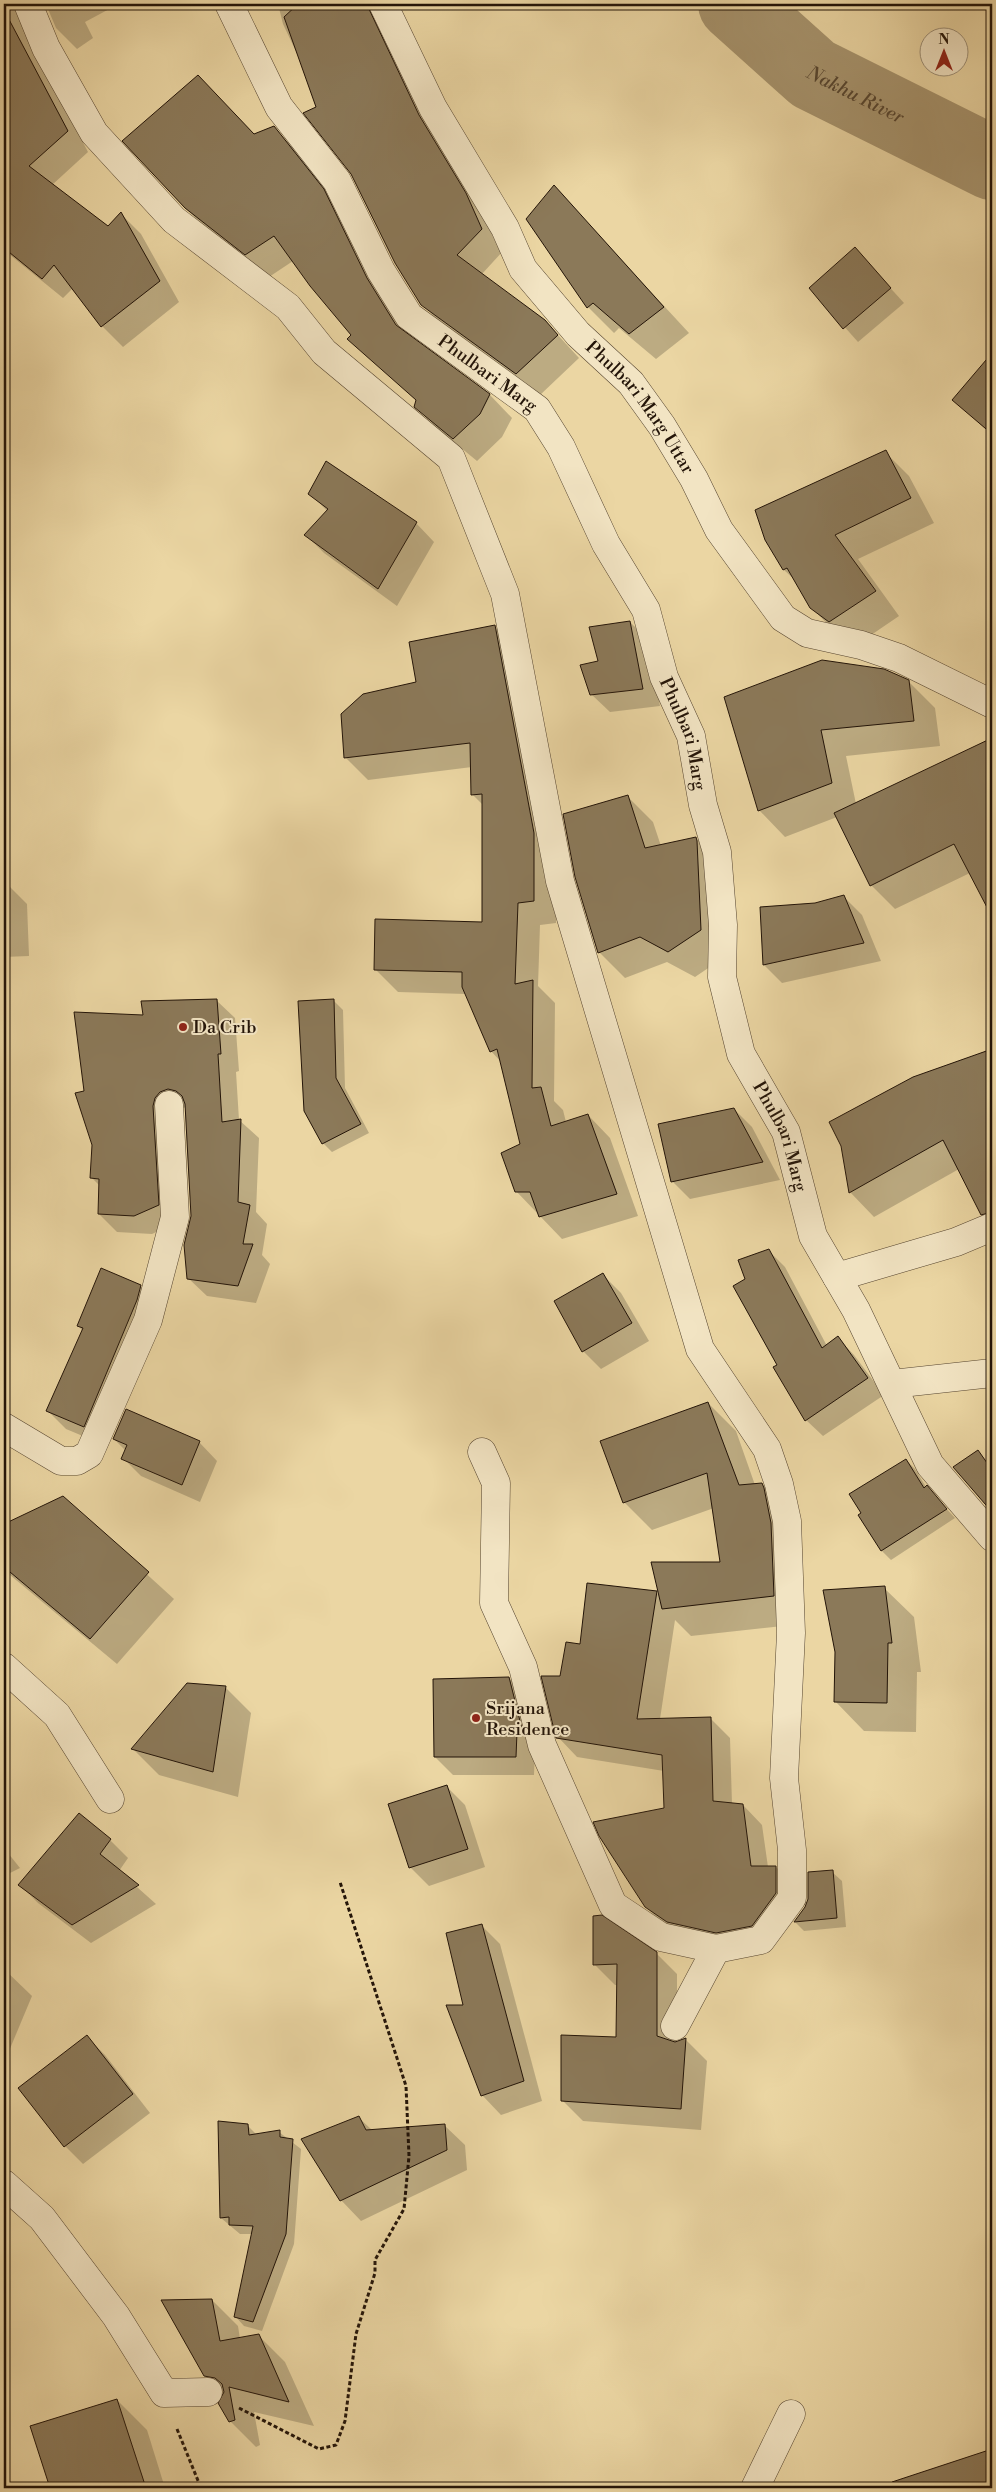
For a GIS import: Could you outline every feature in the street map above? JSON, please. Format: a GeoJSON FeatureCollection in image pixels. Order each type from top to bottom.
{"type":"FeatureCollection","features":[{"type":"Feature","properties":{"kind":"street"},"geometry":{"type":"LineString","coordinates":[[28,4],[46,48],[94,133],[174,220],[288,307],[324,352],[451,458],[505,594],[560,881],[700,1350],[767,1449],[779,1484],[787,1521],[791,1633],[784,1778],[792,1850],[792,1898],[762,1940],[716,1949],[661,1937],[613,1905],[542,1746],[522,1666],[494,1603],[498,1517],[496,1483],[482,1452]]}},
{"type":"Feature","properties":{"kind":"street","name":"Phulbari Marg"},"geometry":{"type":"LineString","coordinates":[[229,4],[279,107],[337,181],[381,271],[409,316],[537,408],[561,447],[606,544],[646,610],[664,677],[691,736],[703,804],[718,852],[723,925],[722,977],[741,1054],[786,1132],[813,1236],[856,1310],[930,1465],[992,1537]]}},
{"type":"Feature","properties":{"kind":"street","name":"Phulbari Marg Uttar"},"geometry":{"type":"LineString","coordinates":[[383,4],[433,108],[505,228],[522,268],[578,334],[631,383],[662,426],[694,479],[719,530],[783,618],[807,633],[861,645],[899,658],[992,704]]}},
{"type":"Feature","properties":{"kind":"street"},"geometry":{"type":"LineString","coordinates":[[4,1427],[60,1461],[77,1461],[89,1454],[148,1320],[175,1217],[169,1105]]}},
{"type":"Feature","properties":{"kind":"street"},"geometry":{"type":"LineString","coordinates":[[837,1277],[956,1242],[992,1227]]}},
{"type":"Feature","properties":{"kind":"street"},"geometry":{"type":"LineString","coordinates":[[892,1384],[992,1372]]}},
{"type":"Feature","properties":{"kind":"street"},"geometry":{"type":"LineString","coordinates":[[4,1667],[58,1714],[110,1799]]}},
{"type":"Feature","properties":{"kind":"street"},"geometry":{"type":"LineString","coordinates":[[675,2026],[716,1949]]}},
{"type":"Feature","properties":{"kind":"street"},"geometry":{"type":"LineString","coordinates":[[4,2184],[42,2218],[116,2316],[164,2393],[208,2392]]}},
{"type":"Feature","properties":{"kind":"street"},"geometry":{"type":"LineString","coordinates":[[755,2488],[791,2414]]}},
{"type":"Feature","properties":{"kind":"path"},"geometry":{"type":"LineString","coordinates":[[208,2392],[319,2449],[336,2445],[345,2421],[356,2334],[375,2273],[375,2260],[404,2209],[410,2156],[406,2086],[340,1882]]}},
{"type":"Feature","properties":{"kind":"path"},"geometry":{"type":"LineString","coordinates":[[164,2393],[186,2454],[201,2488]]}},
{"type":"Feature","properties":{"kind":"building"},"geometry":{"type":"Polygon","coordinates":[[[298,4],[364,4],[369,9],[419,115],[466,193],[482,229],[457,255],[545,320],[558,335],[516,374],[421,305],[395,263],[351,174],[303,113],[316,107],[284,17],[298,4]]]}},
{"type":"Feature","properties":{"kind":"building"},"geometry":{"type":"Polygon","coordinates":[[[4,10],[68,131],[29,166],[108,226],[121,212],[160,281],[101,327],[54,265],[42,279],[4,248],[4,10]]]}},
{"type":"Feature","properties":{"kind":"building"},"geometry":{"type":"Polygon","coordinates":[[[198,75],[254,134],[274,126],[324,189],[367,278],[396,325],[490,394],[480,414],[453,439],[414,407],[416,400],[347,339],[351,335],[310,286],[274,236],[245,255],[185,208],[122,141],[198,75]]]}},
{"type":"Feature","properties":{"kind":"building"},"geometry":{"type":"Polygon","coordinates":[[[554,185],[664,307],[629,334],[593,303],[587,308],[526,219],[554,185]]]}},
{"type":"Feature","properties":{"kind":"building"},"geometry":{"type":"Polygon","coordinates":[[[855,247],[891,288],[843,329],[809,288],[855,247]]]}},
{"type":"Feature","properties":{"kind":"building"},"geometry":{"type":"Polygon","coordinates":[[[992,353],[992,434],[952,400],[992,353]]]}},
{"type":"Feature","properties":{"kind":"building"},"geometry":{"type":"Polygon","coordinates":[[[886,450],[911,498],[835,535],[876,591],[829,622],[810,608],[787,568],[783,570],[765,540],[755,510],[886,450]]]}},
{"type":"Feature","properties":{"kind":"building"},"geometry":{"type":"Polygon","coordinates":[[[326,461],[417,522],[378,589],[304,535],[328,509],[308,494],[326,461]]]}},
{"type":"Feature","properties":{"kind":"building"},"geometry":{"type":"Polygon","coordinates":[[[630,621],[643,689],[590,695],[580,665],[598,661],[589,627],[630,621]]]}},
{"type":"Feature","properties":{"kind":"building"},"geometry":{"type":"Polygon","coordinates":[[[495,625],[534,833],[534,901],[518,903],[515,984],[533,980],[532,1088],[541,1087],[551,1126],[588,1114],[617,1194],[539,1217],[530,1192],[515,1192],[501,1153],[520,1144],[497,1049],[490,1052],[462,987],[462,972],[374,970],[375,919],[482,922],[482,794],[471,795],[470,743],[344,758],[341,714],[363,694],[416,682],[409,642],[495,625]]]}},
{"type":"Feature","properties":{"kind":"building"},"geometry":{"type":"Polygon","coordinates":[[[822,660],[884,669],[909,680],[914,721],[821,730],[832,783],[758,811],[724,697],[822,660]]]}},
{"type":"Feature","properties":{"kind":"building"},"geometry":{"type":"Polygon","coordinates":[[[992,738],[992,917],[954,844],[870,886],[834,813],[992,738]]]}},
{"type":"Feature","properties":{"kind":"building"},"geometry":{"type":"Polygon","coordinates":[[[628,795],[645,848],[696,837],[701,930],[668,952],[640,937],[598,953],[575,877],[563,814],[628,795]]]}},
{"type":"Feature","properties":{"kind":"building"},"geometry":{"type":"Polygon","coordinates":[[[844,895],[864,943],[763,965],[760,907],[815,903],[844,895]]]}},
{"type":"Feature","properties":{"kind":"building"},"geometry":{"type":"Polygon","coordinates":[[[217,999],[221,1054],[218,1054],[222,1122],[241,1119],[238,1202],[250,1205],[243,1244],[253,1244],[238,1286],[187,1279],[184,1245],[191,1216],[185,1104],[182,1096],[176,1091],[168,1089],[160,1092],[155,1098],[153,1106],[159,1205],[134,1216],[98,1214],[99,1179],[90,1178],[92,1145],[75,1093],[84,1091],[74,1012],[143,1015],[141,1001],[217,999]]]}},
{"type":"Feature","properties":{"kind":"building"},"geometry":{"type":"Polygon","coordinates":[[[334,999],[336,1078],[361,1124],[322,1144],[304,1111],[298,1001],[334,999]]]}},
{"type":"Feature","properties":{"kind":"building"},"geometry":{"type":"Polygon","coordinates":[[[992,1049],[992,1212],[981,1215],[943,1140],[849,1193],[841,1146],[829,1122],[913,1077],[992,1049]]]}},
{"type":"Feature","properties":{"kind":"building"},"geometry":{"type":"Polygon","coordinates":[[[734,1108],[763,1162],[671,1182],[658,1124],[734,1108]]]}},
{"type":"Feature","properties":{"kind":"building"},"geometry":{"type":"Polygon","coordinates":[[[769,1249],[822,1348],[838,1336],[868,1378],[805,1421],[773,1367],[777,1365],[733,1286],[745,1279],[738,1260],[769,1249]]]}},
{"type":"Feature","properties":{"kind":"building"},"geometry":{"type":"Polygon","coordinates":[[[101,1268],[141,1285],[137,1300],[84,1427],[46,1411],[83,1328],[77,1326],[101,1268]]]}},
{"type":"Feature","properties":{"kind":"building"},"geometry":{"type":"Polygon","coordinates":[[[603,1273],[632,1323],[582,1352],[554,1301],[603,1273]]]}},
{"type":"Feature","properties":{"kind":"building"},"geometry":{"type":"Polygon","coordinates":[[[708,1402],[739,1485],[762,1483],[764,1488],[771,1523],[774,1596],[662,1609],[651,1562],[720,1562],[707,1473],[623,1503],[600,1441],[708,1402]]]}},
{"type":"Feature","properties":{"kind":"building"},"geometry":{"type":"Polygon","coordinates":[[[126,1409],[200,1441],[182,1485],[121,1459],[127,1445],[113,1439],[126,1409]]]}},
{"type":"Feature","properties":{"kind":"building"},"geometry":{"type":"Polygon","coordinates":[[[978,1450],[992,1470],[992,1512],[953,1467],[978,1450]]]}},
{"type":"Feature","properties":{"kind":"building"},"geometry":{"type":"Polygon","coordinates":[[[906,1459],[924,1488],[927,1485],[947,1509],[881,1551],[858,1515],[861,1513],[849,1494],[906,1459]]]}},
{"type":"Feature","properties":{"kind":"building"},"geometry":{"type":"Polygon","coordinates":[[[63,1496],[149,1572],[90,1639],[4,1567],[4,1524],[63,1496]]]}},
{"type":"Feature","properties":{"kind":"building"},"geometry":{"type":"Polygon","coordinates":[[[587,1583],[657,1591],[637,1719],[711,1717],[713,1801],[743,1804],[751,1866],[776,1866],[776,1893],[752,1926],[716,1933],[667,1922],[645,1907],[599,1836],[593,1822],[664,1808],[662,1755],[556,1738],[541,1676],[560,1676],[566,1642],[580,1644],[587,1583]]]}},
{"type":"Feature","properties":{"kind":"building"},"geometry":{"type":"Polygon","coordinates":[[[885,1586],[892,1643],[888,1643],[887,1703],[834,1702],[835,1652],[823,1590],[885,1586]]]}},
{"type":"Feature","properties":{"kind":"building","name":"Srijana Residence"},"geometry":{"type":"Polygon","coordinates":[[[509,1677],[523,1733],[517,1732],[516,1757],[434,1757],[433,1679],[509,1677]]]}},
{"type":"Feature","properties":{"kind":"building"},"geometry":{"type":"Polygon","coordinates":[[[187,1683],[226,1686],[213,1772],[131,1749],[187,1683]]]}},
{"type":"Feature","properties":{"kind":"building"},"geometry":{"type":"Polygon","coordinates":[[[447,1785],[468,1849],[409,1868],[388,1804],[447,1785]]]}},
{"type":"Feature","properties":{"kind":"building"},"geometry":{"type":"Polygon","coordinates":[[[79,1813],[111,1839],[100,1854],[139,1885],[72,1925],[18,1885],[79,1813]]]}},
{"type":"Feature","properties":{"kind":"building"},"geometry":{"type":"Polygon","coordinates":[[[833,1870],[837,1918],[794,1922],[805,1907],[808,1899],[808,1872],[833,1870]]]}},
{"type":"Feature","properties":{"kind":"building"},"geometry":{"type":"Polygon","coordinates":[[[602,1915],[657,1952],[657,2036],[675,2042],[686,2038],[681,2109],[561,2101],[561,2035],[616,2037],[617,1964],[593,1965],[593,1916],[602,1915]]]}},
{"type":"Feature","properties":{"kind":"building"},"geometry":{"type":"Polygon","coordinates":[[[482,1924],[524,2081],[481,2096],[446,2005],[463,2005],[446,1933],[482,1924]]]}},
{"type":"Feature","properties":{"kind":"building"},"geometry":{"type":"Polygon","coordinates":[[[87,2035],[133,2094],[64,2147],[18,2088],[87,2035]]]}},
{"type":"Feature","properties":{"kind":"building"},"geometry":{"type":"Polygon","coordinates":[[[359,2116],[366,2130],[445,2124],[447,2150],[340,2201],[301,2139],[359,2116]]]}},
{"type":"Feature","properties":{"kind":"building"},"geometry":{"type":"Polygon","coordinates":[[[218,2121],[248,2124],[249,2135],[280,2130],[280,2137],[293,2139],[286,2234],[253,2322],[234,2317],[253,2226],[229,2225],[229,2217],[220,2218],[218,2121]]]}},
{"type":"Feature","properties":{"kind":"building"},"geometry":{"type":"Polygon","coordinates":[[[212,2299],[220,2341],[259,2334],[289,2402],[229,2387],[235,2420],[229,2422],[218,2403],[224,2392],[222,2384],[215,2378],[204,2376],[161,2300],[212,2299]]]}},
{"type":"Feature","properties":{"kind":"building"},"geometry":{"type":"Polygon","coordinates":[[[117,2399],[146,2488],[50,2488],[30,2426],[117,2399]]]}},
{"type":"Feature","properties":{"kind":"building"},"geometry":{"type":"Polygon","coordinates":[[[992,2449],[992,2488],[893,2488],[892,2482],[992,2449]]]}},
{"type":"Feature","properties":{"kind":"waterway","name":"Nakhu River"},"geometry":{"type":"LineString","coordinates":[[735,4],[813,74],[992,163]]}},
{"type":"Feature","properties":{"kind":"place","name":"Da Crib"},"geometry":{"type":"Point","coordinates":[183,1027]}},
{"type":"Feature","properties":{"kind":"place","name":"Srijana Residence"},"geometry":{"type":"Point","coordinates":[476,1718]}}]}
